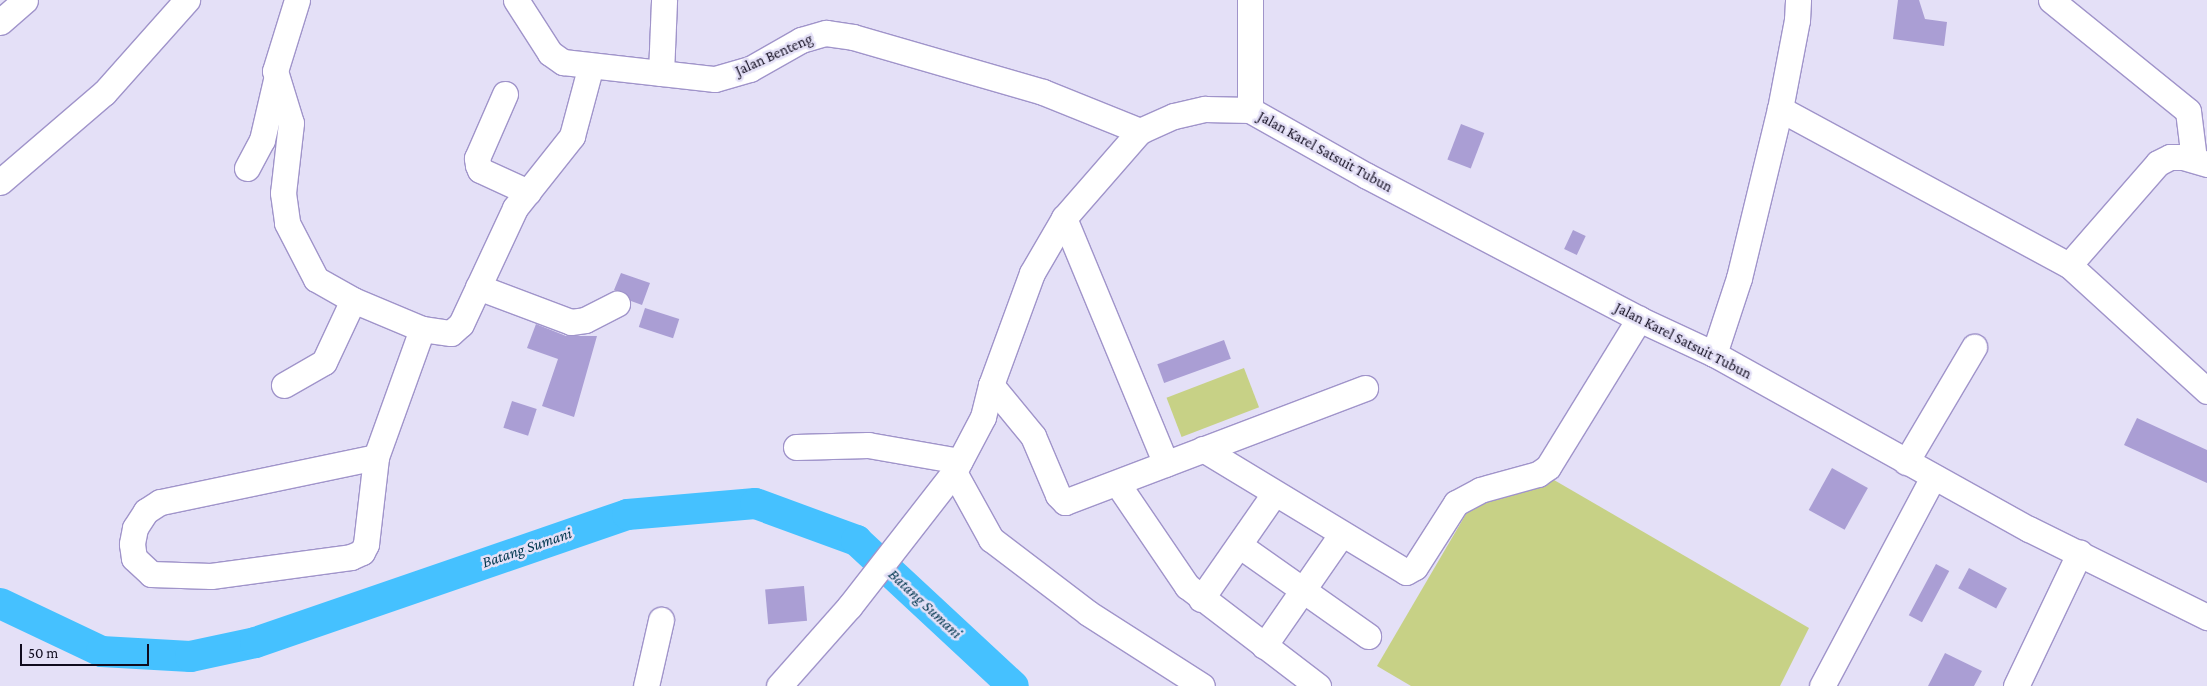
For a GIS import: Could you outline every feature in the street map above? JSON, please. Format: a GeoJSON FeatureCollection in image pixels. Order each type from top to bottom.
{"type":"FeatureCollection","features":[{"type":"Feature","properties":{"kind":"street"},"geometry":{"type":"LineString","coordinates":[[0,22],[24,0]]}},
{"type":"Feature","properties":{"kind":"street"},"geometry":{"type":"LineString","coordinates":[[0,182],[104,93],[187,0]]}},
{"type":"Feature","properties":{"kind":"street"},"geometry":{"type":"LineString","coordinates":[[247,168],[262,140],[276,80],[276,60],[296,0]]}},
{"type":"Feature","properties":{"kind":"street","name":"Jalan Benteng"},"geometry":{"type":"LineString","coordinates":[[516,0],[550,53],[563,62],[715,79],[750,69],[801,40],[826,33],[853,37],[1043,92],[1140,131]]}},
{"type":"Feature","properties":{"kind":"street"},"geometry":{"type":"LineString","coordinates":[[661,73],[664,0]]}},
{"type":"Feature","properties":{"kind":"street"},"geometry":{"type":"LineString","coordinates":[[1250,0],[1250,110]]}},
{"type":"Feature","properties":{"kind":"street"},"geometry":{"type":"LineString","coordinates":[[1714,354],[1739,278],[1780,109],[1797,20],[1798,0]]}},
{"type":"Feature","properties":{"kind":"street"},"geometry":{"type":"LineString","coordinates":[[2051,0],[2188,111],[2200,161],[2170,157],[2158,163],[2069,265]]}},
{"type":"Feature","properties":{"kind":"street"},"geometry":{"type":"LineString","coordinates":[[276,80],[291,123],[283,192],[287,222],[316,279],[353,300],[422,329],[446,334],[457,330],[515,208],[572,136],[591,65]]}},
{"type":"Feature","properties":{"kind":"street"},"geometry":{"type":"LineString","coordinates":[[505,94],[477,158],[478,165],[480,170],[528,192]]}},
{"type":"Feature","properties":{"kind":"street","name":"Jalan Karel Satsuit Tubun"},"geometry":{"type":"LineString","coordinates":[[779,686],[849,607],[923,514],[957,466],[983,416],[991,385],[1032,273],[1064,218],[1140,131],[1174,116],[1205,108],[1250,110],[1367,176],[1639,319],[1714,354],[2029,529],[2206,614]]}},
{"type":"Feature","properties":{"kind":"street"},"geometry":{"type":"LineString","coordinates":[[1780,109],[2069,265],[2207,392]]}},
{"type":"Feature","properties":{"kind":"street"},"geometry":{"type":"LineString","coordinates":[[1064,218],[1166,464]]}},
{"type":"Feature","properties":{"kind":"street"},"geometry":{"type":"LineString","coordinates":[[478,287],[571,322],[585,320],[617,304]]}},
{"type":"Feature","properties":{"kind":"street"},"geometry":{"type":"LineString","coordinates":[[284,384],[324,362],[353,300]]}},
{"type":"Feature","properties":{"kind":"street"},"geometry":{"type":"LineString","coordinates":[[1203,449],[1401,571],[1412,570],[1456,502],[1480,490],[1538,474],[1548,467],[1639,319]]}},
{"type":"Feature","properties":{"kind":"street"},"geometry":{"type":"LineString","coordinates":[[376,457],[160,502],[146,511],[135,528],[132,544],[134,558],[151,574],[201,576],[357,556],[366,544],[376,457],[422,329]]}},
{"type":"Feature","properties":{"kind":"street"},"geometry":{"type":"LineString","coordinates":[[1906,462],[1974,348]]}},
{"type":"Feature","properties":{"kind":"street"},"geometry":{"type":"LineString","coordinates":[[991,385],[1039,446],[1062,501],[1117,483],[1365,388]]}},
{"type":"Feature","properties":{"kind":"street"},"geometry":{"type":"LineString","coordinates":[[796,447],[868,445],[957,466],[983,528],[998,546],[1088,613],[1202,686]]}},
{"type":"Feature","properties":{"kind":"street"},"geometry":{"type":"LineString","coordinates":[[1822,686],[1933,477]]}},
{"type":"Feature","properties":{"kind":"street"},"geometry":{"type":"LineString","coordinates":[[1117,483],[1181,579],[1201,599],[1318,686]]}},
{"type":"Feature","properties":{"kind":"street"},"geometry":{"type":"LineString","coordinates":[[1201,599],[1274,494]]}},
{"type":"Feature","properties":{"kind":"street"},"geometry":{"type":"LineString","coordinates":[[1264,646],[1341,535]]}},
{"type":"Feature","properties":{"kind":"street"},"geometry":{"type":"LineString","coordinates":[[1239,545],[1368,636]]}},
{"type":"Feature","properties":{"kind":"street"},"geometry":{"type":"LineString","coordinates":[[2016,686],[2080,552]]}},
{"type":"Feature","properties":{"kind":"street"},"geometry":{"type":"LineString","coordinates":[[646,686],[661,620]]}},
{"type":"Feature","properties":{"kind":"green space"},"geometry":{"type":"Polygon","coordinates":[[[1244,368],[1259,407],[1182,437],[1167,398],[1244,368]]]}},
{"type":"Feature","properties":{"kind":"green space"},"geometry":{"type":"Polygon","coordinates":[[[1542,473],[1809,628],[1780,686],[1411,686],[1377,666],[1473,502],[1542,473]]]}},
{"type":"Feature","properties":{"kind":"building"},"geometry":{"type":"Polygon","coordinates":[[[1898,0],[1919,0],[1925,19],[1947,22],[1944,46],[1893,39],[1898,0]]]}},
{"type":"Feature","properties":{"kind":"building"},"geometry":{"type":"Polygon","coordinates":[[[1461,124],[1484,133],[1471,168],[1447,159],[1461,124]]]}},
{"type":"Feature","properties":{"kind":"building"},"geometry":{"type":"Polygon","coordinates":[[[1573,230],[1586,236],[1577,255],[1564,249],[1573,230]]]}},
{"type":"Feature","properties":{"kind":"building"},"geometry":{"type":"Polygon","coordinates":[[[621,273],[650,283],[642,305],[631,301],[624,292],[614,290],[621,273]]]}},
{"type":"Feature","properties":{"kind":"building"},"geometry":{"type":"Polygon","coordinates":[[[645,308],[679,319],[673,338],[639,327],[645,308]]]}},
{"type":"Feature","properties":{"kind":"building"},"geometry":{"type":"Polygon","coordinates":[[[536,324],[566,336],[597,336],[574,417],[542,406],[558,359],[527,348],[536,324]]]}},
{"type":"Feature","properties":{"kind":"building"},"geometry":{"type":"Polygon","coordinates":[[[1224,340],[1231,359],[1164,383],[1157,364],[1224,340]]]}},
{"type":"Feature","properties":{"kind":"building"},"geometry":{"type":"Polygon","coordinates":[[[512,401],[537,409],[528,436],[503,428],[512,401]]]}},
{"type":"Feature","properties":{"kind":"building"},"geometry":{"type":"Polygon","coordinates":[[[2137,418],[2207,450],[2207,483],[2124,445],[2137,418]]]}},
{"type":"Feature","properties":{"kind":"building"},"geometry":{"type":"Polygon","coordinates":[[[1832,468],[1868,488],[1845,530],[1809,510],[1832,468]]]}},
{"type":"Feature","properties":{"kind":"building"},"geometry":{"type":"Polygon","coordinates":[[[1936,564],[1949,571],[1922,622],[1909,615],[1936,564]]]}},
{"type":"Feature","properties":{"kind":"building"},"geometry":{"type":"Polygon","coordinates":[[[1969,568],[2007,588],[1996,608],[1958,588],[1969,568]]]}},
{"type":"Feature","properties":{"kind":"building"},"geometry":{"type":"Polygon","coordinates":[[[804,586],[807,621],[768,624],[765,589],[804,586]]]}},
{"type":"Feature","properties":{"kind":"building"},"geometry":{"type":"Polygon","coordinates":[[[1945,653],[1982,671],[1974,686],[1928,686],[1945,653]]]}},
{"type":"Feature","properties":{"kind":"waterway","name":"Batang Sumani"},"geometry":{"type":"LineString","coordinates":[[0,603],[101,651],[190,656],[255,642],[627,514],[755,503],[856,540],[1013,686]]}}]}
